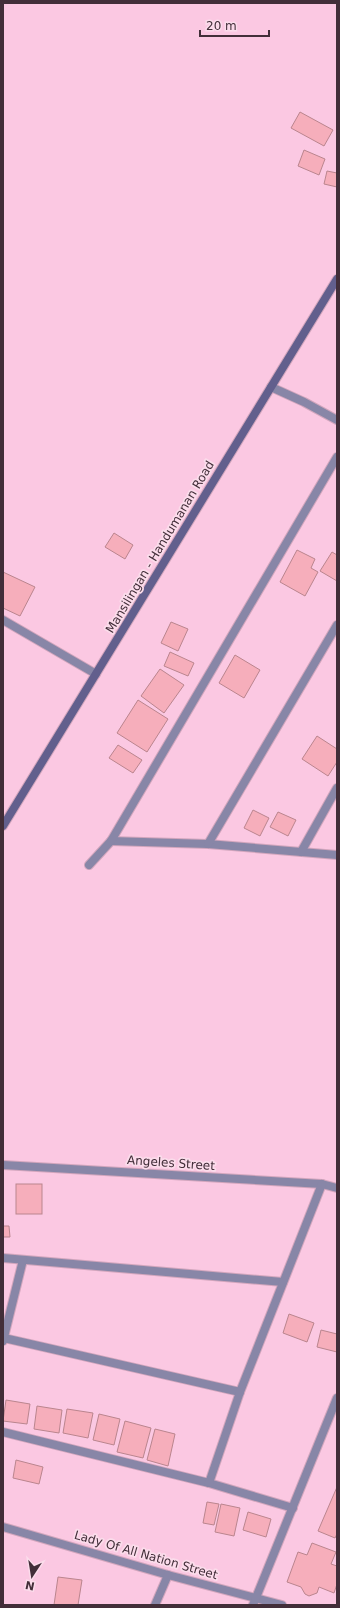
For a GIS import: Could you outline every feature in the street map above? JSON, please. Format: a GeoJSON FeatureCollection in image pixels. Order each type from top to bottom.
{"type":"FeatureCollection","features":[{"type":"Feature","properties":{"kind":"street","name":"Mansilingan - Handumanan Road"},"geometry":{"type":"LineString","coordinates":[[3,826],[337,279]]}},
{"type":"Feature","properties":{"kind":"street"},"geometry":{"type":"LineString","coordinates":[[271,387],[304,402],[337,420]]}},
{"type":"Feature","properties":{"kind":"street"},"geometry":{"type":"LineString","coordinates":[[89,865],[111,841],[337,457]]}},
{"type":"Feature","properties":{"kind":"street"},"geometry":{"type":"LineString","coordinates":[[3,620],[96,674]]}},
{"type":"Feature","properties":{"kind":"street"},"geometry":{"type":"LineString","coordinates":[[208,844],[337,625]]}},
{"type":"Feature","properties":{"kind":"street"},"geometry":{"type":"LineString","coordinates":[[301,852],[337,788]]}},
{"type":"Feature","properties":{"kind":"street"},"geometry":{"type":"LineString","coordinates":[[111,841],[208,844],[337,855]]}},
{"type":"Feature","properties":{"kind":"street","name":"Angeles Street"},"geometry":{"type":"LineString","coordinates":[[3,1165],[322,1184],[337,1188]]}},
{"type":"Feature","properties":{"kind":"street"},"geometry":{"type":"LineString","coordinates":[[209,1483],[240,1392],[322,1184]]}},
{"type":"Feature","properties":{"kind":"street"},"geometry":{"type":"LineString","coordinates":[[3,1258],[283,1282]]}},
{"type":"Feature","properties":{"kind":"street"},"geometry":{"type":"LineString","coordinates":[[23,1260],[3,1340],[240,1392]]}},
{"type":"Feature","properties":{"kind":"street"},"geometry":{"type":"LineString","coordinates":[[254,1601],[337,1398]]}},
{"type":"Feature","properties":{"kind":"street"},"geometry":{"type":"LineString","coordinates":[[3,1432],[209,1483],[293,1508]]}},
{"type":"Feature","properties":{"kind":"street","name":"Lady Of All Nation Street"},"geometry":{"type":"LineString","coordinates":[[3,1527],[254,1601],[282,1605]]}},
{"type":"Feature","properties":{"kind":"street"},"geometry":{"type":"LineString","coordinates":[[155,1605],[168,1575]]}},
{"type":"Feature","properties":{"kind":"building"},"geometry":{"type":"Polygon","coordinates":[[[300,112],[333,130],[324,146],[291,128],[300,112]]]}},
{"type":"Feature","properties":{"kind":"building"},"geometry":{"type":"Polygon","coordinates":[[[304,150],[325,159],[319,175],[298,166],[304,150]]]}},
{"type":"Feature","properties":{"kind":"building"},"geometry":{"type":"Polygon","coordinates":[[[327,171],[337,173],[337,187],[324,184],[327,171]]]}},
{"type":"Feature","properties":{"kind":"building"},"geometry":{"type":"Polygon","coordinates":[[[114,533],[133,545],[125,559],[105,547],[114,533]]]}},
{"type":"Feature","properties":{"kind":"building"},"geometry":{"type":"Polygon","coordinates":[[[297,550],[315,559],[311,568],[318,572],[305,596],[280,582],[297,550]]]}},
{"type":"Feature","properties":{"kind":"building"},"geometry":{"type":"Polygon","coordinates":[[[332,552],[337,555],[337,581],[320,571],[332,552]]]}},
{"type":"Feature","properties":{"kind":"building"},"geometry":{"type":"Polygon","coordinates":[[[3,572],[35,587],[20,616],[3,608],[3,572]]]}},
{"type":"Feature","properties":{"kind":"building"},"geometry":{"type":"Polygon","coordinates":[[[171,622],[188,629],[178,651],[161,643],[171,622]]]}},
{"type":"Feature","properties":{"kind":"building"},"geometry":{"type":"Polygon","coordinates":[[[170,652],[194,663],[188,676],[164,666],[170,652]]]}},
{"type":"Feature","properties":{"kind":"building"},"geometry":{"type":"Polygon","coordinates":[[[235,655],[260,670],[244,698],[219,683],[235,655]]]}},
{"type":"Feature","properties":{"kind":"building"},"geometry":{"type":"Polygon","coordinates":[[[160,669],[184,685],[164,713],[141,696],[160,669]]]}},
{"type":"Feature","properties":{"kind":"building"},"geometry":{"type":"Polygon","coordinates":[[[138,700],[168,719],[147,752],[117,733],[138,700]]]}},
{"type":"Feature","properties":{"kind":"building"},"geometry":{"type":"Polygon","coordinates":[[[317,736],[337,749],[337,762],[328,776],[302,759],[317,736]]]}},
{"type":"Feature","properties":{"kind":"building"},"geometry":{"type":"Polygon","coordinates":[[[118,745],[142,760],[133,773],[109,758],[118,745]]]}},
{"type":"Feature","properties":{"kind":"building"},"geometry":{"type":"Polygon","coordinates":[[[253,810],[269,818],[260,836],[244,828],[253,810]]]}},
{"type":"Feature","properties":{"kind":"building"},"geometry":{"type":"Polygon","coordinates":[[[278,812],[296,820],[288,836],[270,827],[278,812]]]}},
{"type":"Feature","properties":{"kind":"building"},"geometry":{"type":"Polygon","coordinates":[[[16,1184],[42,1184],[42,1214],[16,1214],[16,1184]]]}},
{"type":"Feature","properties":{"kind":"building"},"geometry":{"type":"Polygon","coordinates":[[[3,1226],[9,1226],[10,1237],[3,1237],[3,1226]]]}},
{"type":"Feature","properties":{"kind":"building"},"geometry":{"type":"Polygon","coordinates":[[[289,1314],[314,1323],[307,1342],[283,1333],[289,1314]]]}},
{"type":"Feature","properties":{"kind":"building"},"geometry":{"type":"Polygon","coordinates":[[[321,1330],[337,1334],[337,1352],[317,1347],[321,1330]]]}},
{"type":"Feature","properties":{"kind":"building"},"geometry":{"type":"Polygon","coordinates":[[[6,1400],[30,1404],[27,1424],[3,1421],[6,1400]]]}},
{"type":"Feature","properties":{"kind":"building"},"geometry":{"type":"Polygon","coordinates":[[[37,1406],[62,1410],[59,1433],[34,1429],[37,1406]]]}},
{"type":"Feature","properties":{"kind":"building"},"geometry":{"type":"Polygon","coordinates":[[[67,1409],[93,1413],[88,1438],[63,1433],[67,1409]]]}},
{"type":"Feature","properties":{"kind":"building"},"geometry":{"type":"Polygon","coordinates":[[[99,1414],[120,1419],[114,1445],[93,1440],[99,1414]]]}},
{"type":"Feature","properties":{"kind":"building"},"geometry":{"type":"Polygon","coordinates":[[[125,1421],[151,1428],[143,1458],[117,1452],[125,1421]]]}},
{"type":"Feature","properties":{"kind":"building"},"geometry":{"type":"Polygon","coordinates":[[[155,1429],[175,1434],[168,1466],[147,1460],[155,1429]]]}},
{"type":"Feature","properties":{"kind":"building"},"geometry":{"type":"Polygon","coordinates":[[[16,1460],[43,1467],[39,1484],[13,1478],[16,1460]]]}},
{"type":"Feature","properties":{"kind":"building"},"geometry":{"type":"Polygon","coordinates":[[[337,1487],[337,1534],[335,1538],[318,1531],[337,1487]]]}},
{"type":"Feature","properties":{"kind":"building"},"geometry":{"type":"Polygon","coordinates":[[[207,1502],[219,1504],[214,1525],[203,1523],[207,1502]]]}},
{"type":"Feature","properties":{"kind":"building"},"geometry":{"type":"Polygon","coordinates":[[[221,1504],[240,1508],[234,1536],[215,1532],[221,1504]]]}},
{"type":"Feature","properties":{"kind":"building"},"geometry":{"type":"Polygon","coordinates":[[[248,1512],[271,1519],[266,1537],[243,1530],[248,1512]]]}},
{"type":"Feature","properties":{"kind":"building"},"geometry":{"type":"Polygon","coordinates":[[[312,1543],[336,1552],[331,1564],[337,1566],[337,1584],[334,1593],[319,1587],[317,1593],[309,1596],[305,1594],[301,1587],[287,1582],[298,1552],[307,1555],[312,1543]]]}},
{"type":"Feature","properties":{"kind":"building"},"geometry":{"type":"Polygon","coordinates":[[[58,1577],[82,1580],[78,1605],[54,1605],[58,1577]]]}}]}
